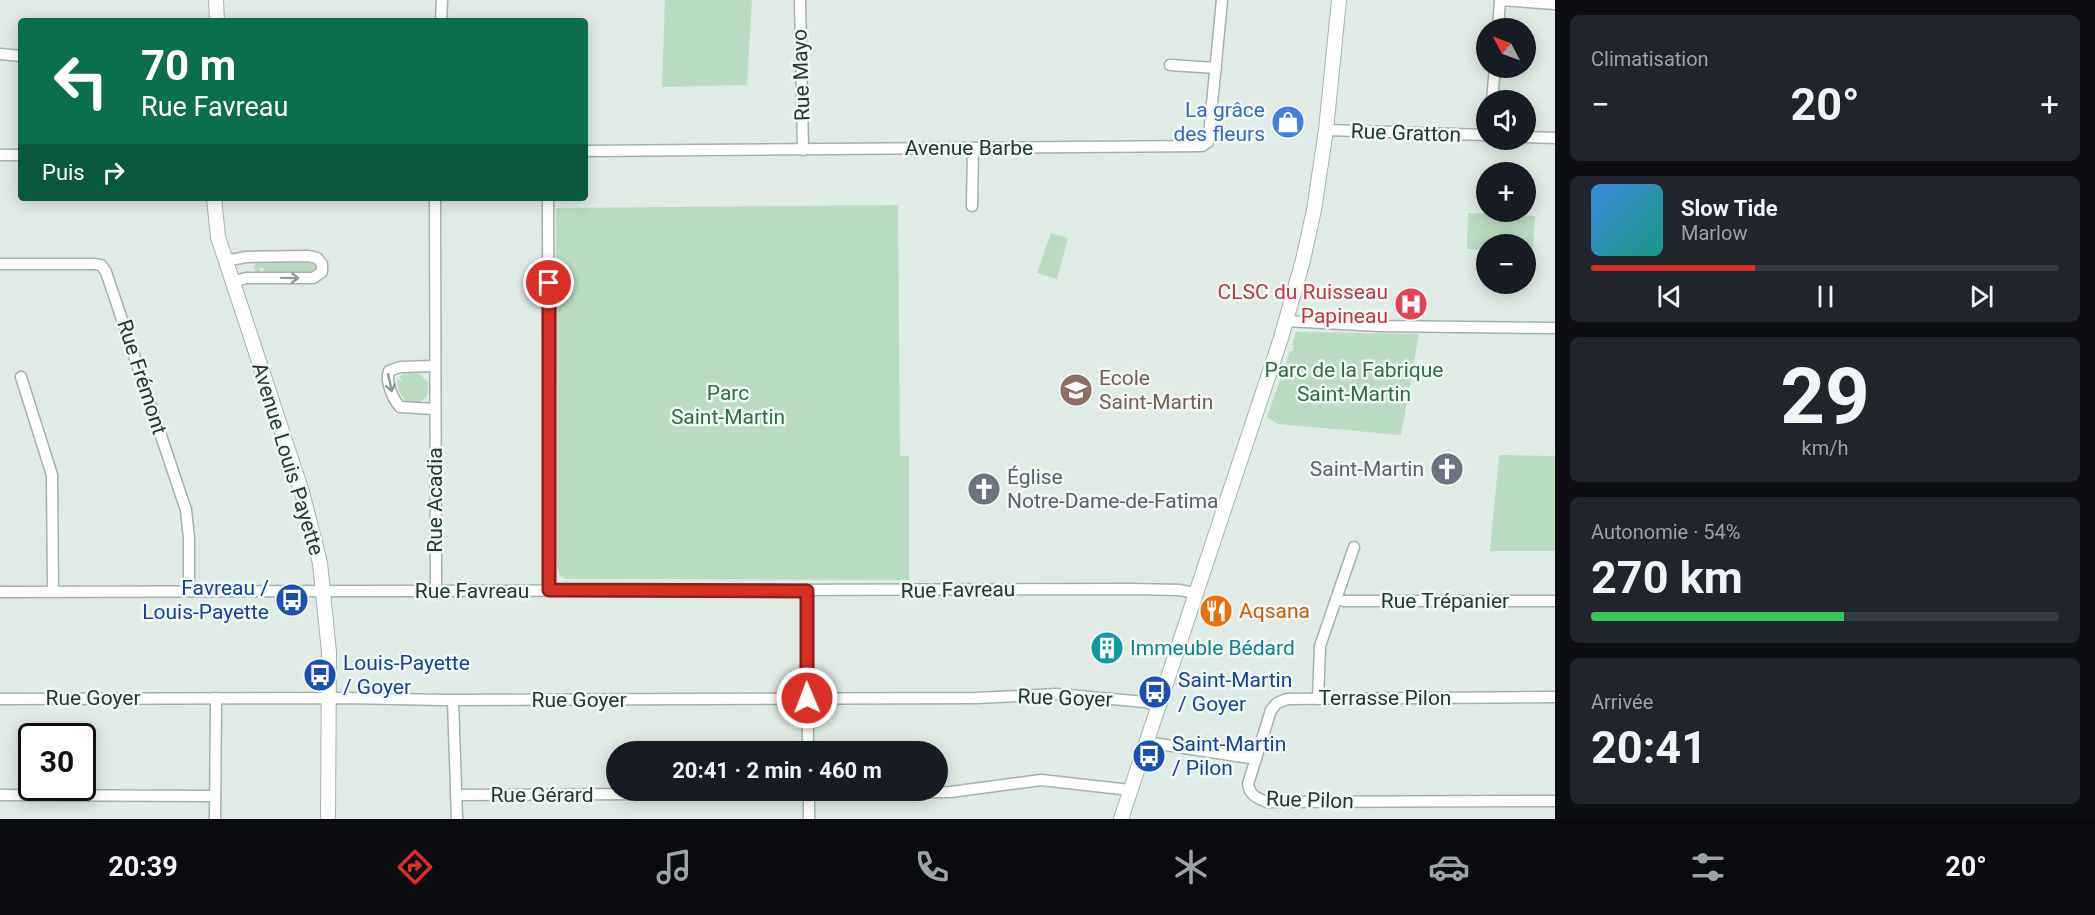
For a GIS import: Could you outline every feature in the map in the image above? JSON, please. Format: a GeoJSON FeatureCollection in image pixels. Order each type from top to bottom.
{"type":"FeatureCollection","features":[{"type":"Feature","properties":{"kind":"main road"},"geometry":{"type":"LineString","coordinates":[[216,0],[217,18]]}},
{"type":"Feature","properties":{"kind":"main road"},"geometry":{"type":"LineString","coordinates":[[1120,819],[1286,321],[1311,226],[1326,130],[1340,0]]}},
{"type":"Feature","properties":{"kind":"main road","name":"Avenue Louis Payette"},"geometry":{"type":"LineString","coordinates":[[214,201],[215,224],[225,261],[304,497],[317,549],[324,591],[329,652],[328,819]]}},
{"type":"Feature","properties":{"kind":"street"},"geometry":{"type":"LineString","coordinates":[[441,18],[442,0]]}},
{"type":"Feature","properties":{"kind":"street","name":"Rue Mayo"},"geometry":{"type":"LineString","coordinates":[[800,0],[803,150]]}},
{"type":"Feature","properties":{"kind":"street","name":"Avenue Barbe"},"geometry":{"type":"LineString","coordinates":[[588,151],[1202,146],[1209,138],[1222,0]]}},
{"type":"Feature","properties":{"kind":"street"},"geometry":{"type":"LineString","coordinates":[[1499,18],[1501,0],[1555,4]]}},
{"type":"Feature","properties":{"kind":"street"},"geometry":{"type":"LineString","coordinates":[[0,54],[18,56]]}},
{"type":"Feature","properties":{"kind":"street"},"geometry":{"type":"LineString","coordinates":[[1170,64],[1216,68]]}},
{"type":"Feature","properties":{"kind":"street","name":"Rue Gratton"},"geometry":{"type":"LineString","coordinates":[[1326,130],[1476,135]]}},
{"type":"Feature","properties":{"kind":"street"},"geometry":{"type":"LineString","coordinates":[[1536,137],[1555,138]]}},
{"type":"Feature","properties":{"kind":"street"},"geometry":{"type":"LineString","coordinates":[[972,206],[973,148]]}},
{"type":"Feature","properties":{"kind":"street"},"geometry":{"type":"LineString","coordinates":[[0,155],[18,155]]}},
{"type":"Feature","properties":{"kind":"street","name":"Rue Acadia"},"geometry":{"type":"LineString","coordinates":[[435,201],[436,591]]}},
{"type":"Feature","properties":{"kind":"street"},"geometry":{"type":"LineString","coordinates":[[548,201],[549,590]]}},
{"type":"Feature","properties":{"kind":"street"},"geometry":{"type":"LineString","coordinates":[[225,261],[246,257],[308,256],[317,258],[322,264],[322,272],[314,278],[246,278],[232,282]]}},
{"type":"Feature","properties":{"kind":"street","name":"Rue Frémont"},"geometry":{"type":"LineString","coordinates":[[0,264],[94,264],[101,265],[106,272],[186,510],[189,538],[189,591]]}},
{"type":"Feature","properties":{"kind":"street"},"geometry":{"type":"LineString","coordinates":[[1286,321],[1392,326],[1555,328]]}},
{"type":"Feature","properties":{"kind":"street"},"geometry":{"type":"LineString","coordinates":[[434,366],[400,367],[389,371],[387,378],[400,407],[435,409]]}},
{"type":"Feature","properties":{"kind":"street"},"geometry":{"type":"LineString","coordinates":[[21,377],[52,475],[53,591]]}},
{"type":"Feature","properties":{"kind":"street"},"geometry":{"type":"LineString","coordinates":[[1318,699],[1319,651],[1354,547]]}},
{"type":"Feature","properties":{"kind":"street","name":"Rue Favreau"},"geometry":{"type":"LineString","coordinates":[[0,592],[1131,589],[1179,590],[1195,593]]}},
{"type":"Feature","properties":{"kind":"street"},"geometry":{"type":"LineString","coordinates":[[807,591],[808,741]]}},
{"type":"Feature","properties":{"kind":"street","name":"Rue Trépanier"},"geometry":{"type":"LineString","coordinates":[[1336,599],[1347,601],[1555,602]]}},
{"type":"Feature","properties":{"kind":"street","name":"Rue Goyer"},"geometry":{"type":"LineString","coordinates":[[0,699],[976,698],[1057,694],[1145,702],[1158,706]]}},
{"type":"Feature","properties":{"kind":"street"},"geometry":{"type":"LineString","coordinates":[[215,819],[216,698]]}},
{"type":"Feature","properties":{"kind":"street","name":"Terrasse Pilon"},"geometry":{"type":"LineString","coordinates":[[1256,759],[1269,717],[1277,703],[1287,699],[1555,698]]}},
{"type":"Feature","properties":{"kind":"street"},"geometry":{"type":"LineString","coordinates":[[453,700],[457,819]]}},
{"type":"Feature","properties":{"kind":"street","name":"Rue Pilon"},"geometry":{"type":"LineString","coordinates":[[1146,742],[1256,759],[1248,784],[1250,792],[1267,802],[1555,801]]}},
{"type":"Feature","properties":{"kind":"street","name":"Rue Gérard"},"geometry":{"type":"LineString","coordinates":[[948,792],[1041,780],[1130,790]]}},
{"type":"Feature","properties":{"kind":"street","name":"Rue Gérard"},"geometry":{"type":"LineString","coordinates":[[457,795],[606,794]]}},
{"type":"Feature","properties":{"kind":"street"},"geometry":{"type":"LineString","coordinates":[[0,795],[214,796]]}},
{"type":"Feature","properties":{"kind":"street"},"geometry":{"type":"LineString","coordinates":[[809,801],[809,819]]}},
{"type":"Feature","properties":{"kind":"green space"},"geometry":{"type":"Polygon","coordinates":[[[665,0],[752,0],[747,85],[662,87],[665,0]]]}},
{"type":"Feature","properties":{"kind":"green space","name":"Parc Saint-Martin"},"geometry":{"type":"Polygon","coordinates":[[[898,205],[900,456],[909,456],[909,580],[567,579],[560,576],[557,567],[556,208],[898,205]]]}},
{"type":"Feature","properties":{"kind":"green space"},"geometry":{"type":"Polygon","coordinates":[[[1468,213],[1476,213],[1476,222],[1535,222],[1534,234],[1476,234],[1476,249],[1467,249],[1468,213]]]}},
{"type":"Feature","properties":{"kind":"green space"},"geometry":{"type":"Polygon","coordinates":[[[1051,233],[1068,238],[1057,279],[1037,273],[1051,233]]]}},
{"type":"Feature","properties":{"kind":"green space"},"geometry":{"type":"Polygon","coordinates":[[[256,263],[310,263],[316,268],[310,272],[264,272],[263,268],[260,268],[260,272],[257,272],[253,268],[256,263]]]}},
{"type":"Feature","properties":{"kind":"green space","name":"Parc de la Fabrique Saint-Martin"},"geometry":{"type":"Polygon","coordinates":[[[1296,332],[1419,334],[1401,435],[1278,424],[1267,417],[1290,351],[1293,351],[1294,346],[1292,345],[1296,332]]]}},
{"type":"Feature","properties":{"kind":"green space"},"geometry":{"type":"Polygon","coordinates":[[[411,373],[420,374],[428,383],[427,395],[417,403],[405,400],[399,391],[397,379],[401,381],[399,377],[411,373]]]}},
{"type":"Feature","properties":{"kind":"green space"},"geometry":{"type":"Polygon","coordinates":[[[1499,455],[1555,456],[1555,551],[1490,551],[1499,455]]]}},
{"type":"Feature","properties":{"kind":"place","name":"La grâce des fleurs"},"geometry":{"type":"Point","coordinates":[1288,122]}},
{"type":"Feature","properties":{"kind":"place","name":"CLSC du Ruisseau Papineau"},"geometry":{"type":"Point","coordinates":[1411,304]}},
{"type":"Feature","properties":{"kind":"place","name":"Ecole Saint-Martin"},"geometry":{"type":"Point","coordinates":[1076,390]}},
{"type":"Feature","properties":{"kind":"place","name":"Saint-Martin"},"geometry":{"type":"Point","coordinates":[1447,469]}},
{"type":"Feature","properties":{"kind":"place","name":"Église Notre-Dame-de-Fatima"},"geometry":{"type":"Point","coordinates":[984,489]}},
{"type":"Feature","properties":{"kind":"place","name":"Favreau / Louis-Payette"},"geometry":{"type":"Point","coordinates":[292,600]}},
{"type":"Feature","properties":{"kind":"place","name":"Aqsana"},"geometry":{"type":"Point","coordinates":[1216,611]}},
{"type":"Feature","properties":{"kind":"place","name":"Immeuble Bédard"},"geometry":{"type":"Point","coordinates":[1107,648]}},
{"type":"Feature","properties":{"kind":"place","name":"Louis-Payette / Goyer"},"geometry":{"type":"Point","coordinates":[320,675]}},
{"type":"Feature","properties":{"kind":"place","name":"Saint-Martin / Goyer"},"geometry":{"type":"Point","coordinates":[1155,692]}},
{"type":"Feature","properties":{"kind":"place","name":"Saint-Martin / Pilon"},"geometry":{"type":"Point","coordinates":[1149,756]}},
{"type":"Feature","properties":{"kind":"route"},"geometry":{"type":"LineString","coordinates":[[549,283],[549,590],[807,591],[807,698]]}}]}
